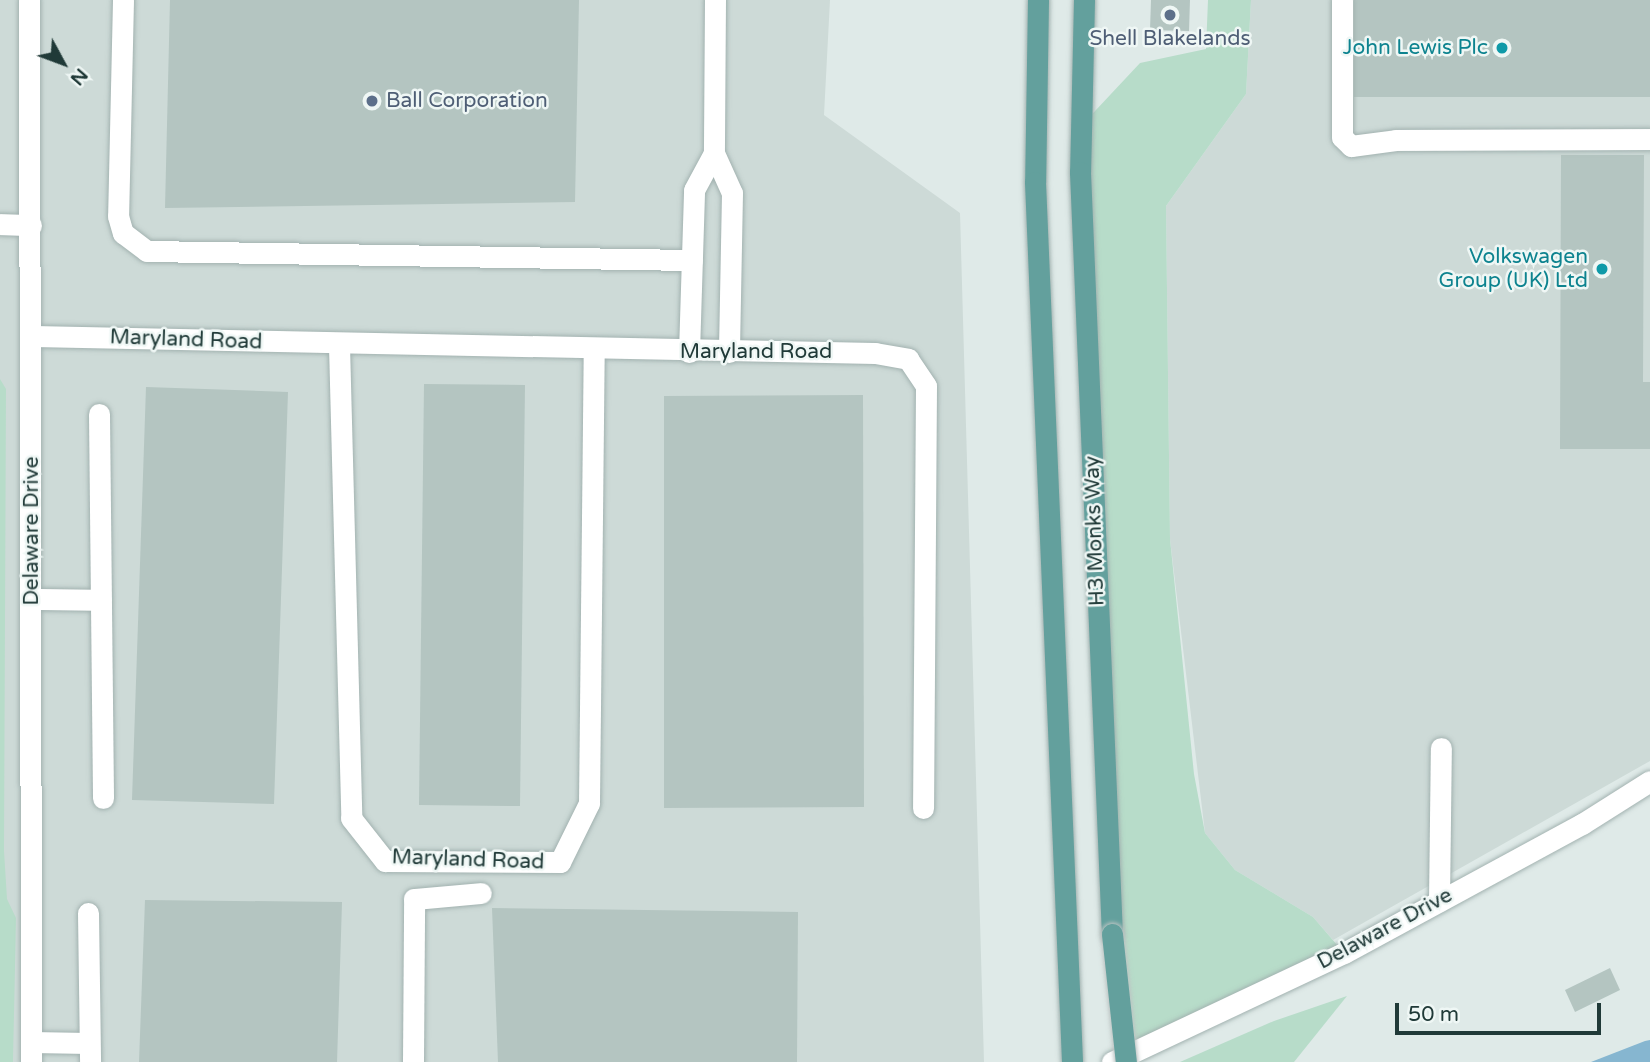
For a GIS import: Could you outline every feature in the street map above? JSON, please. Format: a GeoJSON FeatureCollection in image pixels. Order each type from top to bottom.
{"type":"FeatureCollection","features":[{"type":"Feature","properties":{"kind":"main road"},"geometry":{"type":"LineString","coordinates":[[1038,0],[1035,182],[1064,962],[1072,1062]]}},
{"type":"Feature","properties":{"kind":"main road","name":"H3 Monks Way"},"geometry":{"type":"LineString","coordinates":[[1084,0],[1080,172],[1112,934],[1126,1062]]}},
{"type":"Feature","properties":{"kind":"street","name":"Delaware Drive"},"geometry":{"type":"LineString","coordinates":[[29,0],[33,336],[31,1052]]}},
{"type":"Feature","properties":{"kind":"street"},"geometry":{"type":"LineString","coordinates":[[123,0],[118,216],[123,233],[147,251],[692,260]]}},
{"type":"Feature","properties":{"kind":"street"},"geometry":{"type":"LineString","coordinates":[[715,0],[714,153],[732,193],[729,352]]}},
{"type":"Feature","properties":{"kind":"street"},"geometry":{"type":"LineString","coordinates":[[1342,0],[1342,136],[1351,146],[1396,140],[1650,139]]}},
{"type":"Feature","properties":{"kind":"street"},"geometry":{"type":"LineString","coordinates":[[689,352],[694,190],[714,153]]}},
{"type":"Feature","properties":{"kind":"street"},"geometry":{"type":"LineString","coordinates":[[0,224],[32,225]]}},
{"type":"Feature","properties":{"kind":"street","name":"Maryland Road"},"geometry":{"type":"LineString","coordinates":[[33,336],[594,351],[876,353],[908,359],[926,386],[923,808]]}},
{"type":"Feature","properties":{"kind":"street","name":"Maryland Road"},"geometry":{"type":"LineString","coordinates":[[339,345],[351,818],[385,861],[561,862],[589,803],[594,351]]}},
{"type":"Feature","properties":{"kind":"street"},"geometry":{"type":"LineString","coordinates":[[99,414],[103,798]]}},
{"type":"Feature","properties":{"kind":"street"},"geometry":{"type":"LineString","coordinates":[[32,599],[101,600]]}},
{"type":"Feature","properties":{"kind":"street"},"geometry":{"type":"LineString","coordinates":[[1439,901],[1441,748]]}},
{"type":"Feature","properties":{"kind":"street","name":"Delaware Drive"},"geometry":{"type":"LineString","coordinates":[[1112,1062],[1439,901],[1650,781]]}},
{"type":"Feature","properties":{"kind":"street"},"geometry":{"type":"LineString","coordinates":[[413,1062],[414,899],[481,893]]}},
{"type":"Feature","properties":{"kind":"street"},"geometry":{"type":"LineString","coordinates":[[31,1052],[90,1053],[88,913]]}},
{"type":"Feature","properties":{"kind":"shaded area"},"geometry":{"type":"Polygon","coordinates":[[[0,0],[830,0],[824,115],[960,213],[984,1062],[0,1062],[0,0]]]}},
{"type":"Feature","properties":{"kind":"shaded area"},"geometry":{"type":"Polygon","coordinates":[[[1251,0],[1650,0],[1650,761],[1333,940],[1313,917],[1235,870],[1205,833],[1170,539],[1166,206],[1246,94],[1251,0]]]}},
{"type":"Feature","properties":{"kind":"green space"},"geometry":{"type":"Polygon","coordinates":[[[1208,0],[1251,0],[1246,94],[1166,206],[1170,539],[1194,774],[1205,833],[1235,870],[1313,917],[1344,953],[1124,1056],[1081,126],[1140,63],[1206,49],[1208,0]]]}},
{"type":"Feature","properties":{"kind":"green space"},"geometry":{"type":"Polygon","coordinates":[[[0,379],[6,389],[4,851],[7,899],[16,918],[13,1062],[0,1062],[0,379]]]}},
{"type":"Feature","properties":{"kind":"green space"},"geometry":{"type":"Polygon","coordinates":[[[1347,996],[1294,1062],[1180,1062],[1274,1021],[1347,996]]]}},
{"type":"Feature","properties":{"kind":"water"},"geometry":{"type":"Polygon","coordinates":[[[1650,1040],[1650,1062],[1591,1062],[1645,1041],[1650,1040]]]}},
{"type":"Feature","properties":{"kind":"building","name":"Ball Corporation"},"geometry":{"type":"Polygon","coordinates":[[[170,0],[579,0],[575,202],[165,208],[170,0]]]}},
{"type":"Feature","properties":{"kind":"building","name":"Shell Blakelands"},"geometry":{"type":"Polygon","coordinates":[[[1151,0],[1190,0],[1189,31],[1150,30],[1151,0]]]}},
{"type":"Feature","properties":{"kind":"building","name":"John Lewis Plc"},"geometry":{"type":"Polygon","coordinates":[[[1354,0],[1650,0],[1650,97],[1354,97],[1354,0]]]}},
{"type":"Feature","properties":{"kind":"building","name":"Volkswagen Group (UK) Ltd"},"geometry":{"type":"Polygon","coordinates":[[[1561,155],[1644,155],[1643,382],[1650,382],[1650,449],[1560,449],[1561,155]]]}},
{"type":"Feature","properties":{"kind":"building"},"geometry":{"type":"Polygon","coordinates":[[[424,384],[525,385],[520,806],[419,805],[424,384]]]}},
{"type":"Feature","properties":{"kind":"building"},"geometry":{"type":"Polygon","coordinates":[[[146,387],[288,392],[274,804],[132,800],[146,387]]]}},
{"type":"Feature","properties":{"kind":"building"},"geometry":{"type":"Polygon","coordinates":[[[863,395],[864,807],[664,808],[664,396],[863,395]]]}},
{"type":"Feature","properties":{"kind":"building"},"geometry":{"type":"Polygon","coordinates":[[[145,900],[342,902],[337,1062],[139,1062],[145,900]]]}},
{"type":"Feature","properties":{"kind":"building"},"geometry":{"type":"Polygon","coordinates":[[[492,908],[798,912],[797,1062],[498,1062],[492,908]]]}},
{"type":"Feature","properties":{"kind":"building"},"geometry":{"type":"Polygon","coordinates":[[[1610,968],[1620,990],[1575,1012],[1565,990],[1610,968]]]}},
{"type":"Feature","properties":{"kind":"place","name":"Shell Blakelands"},"geometry":{"type":"Point","coordinates":[1170,15]}},
{"type":"Feature","properties":{"kind":"place","name":"John Lewis Plc"},"geometry":{"type":"Point","coordinates":[1502,48]}},
{"type":"Feature","properties":{"kind":"place","name":"Ball Corporation"},"geometry":{"type":"Point","coordinates":[372,101]}},
{"type":"Feature","properties":{"kind":"place","name":"Volkswagen Group (UK) Ltd"},"geometry":{"type":"Point","coordinates":[1602,269]}}]}
